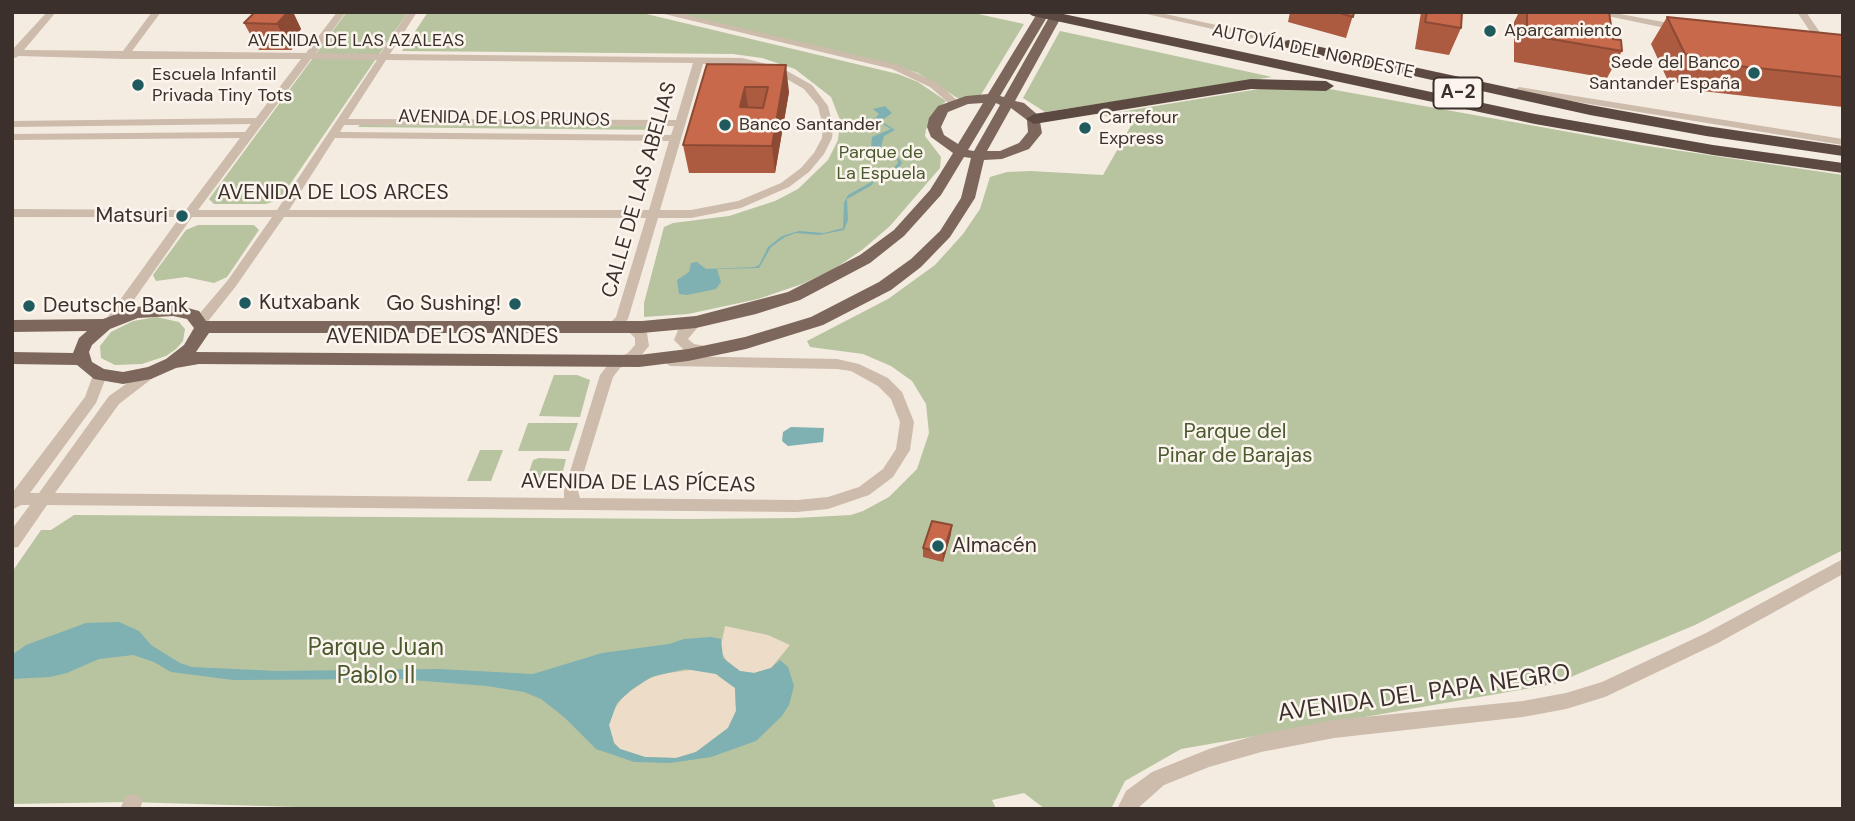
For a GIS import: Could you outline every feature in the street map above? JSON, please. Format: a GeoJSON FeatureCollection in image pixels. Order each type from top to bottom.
{"type":"FeatureCollection","features":[{"type":"Feature","properties":{"kind":"highway","name":"AUTOVÍA DEL NORDESTE"},"geometry":{"type":"LineString","coordinates":[[1033,12],[1535,119],[1843,168]]}},
{"type":"Feature","properties":{"kind":"highway","name":"AUTOVÍA DEL NORDESTE"},"geometry":{"type":"LineString","coordinates":[[1077,12],[1505,102],[1661,131],[1843,158]]}},
{"type":"Feature","properties":{"kind":"highway"},"geometry":{"type":"LineString","coordinates":[[1288,44],[1590,110],[1706,131],[1843,151]]}},
{"type":"Feature","properties":{"kind":"highway"},"geometry":{"type":"LineString","coordinates":[[1034,119],[1251,84],[1293,83],[1348,89],[1497,116],[1535,119]]}},
{"type":"Feature","properties":{"kind":"main road"},"geometry":{"type":"LineString","coordinates":[[1031,46],[1044,12]]}},
{"type":"Feature","properties":{"kind":"main road"},"geometry":{"type":"LineString","coordinates":[[1031,46],[1058,12]]}},
{"type":"Feature","properties":{"kind":"main road","name":"AVENIDA DE LOS ANDES"},"geometry":{"type":"LineString","coordinates":[[108,323],[156,310],[185,312],[193,315],[201,325],[612,328],[696,321],[755,308],[794,296],[865,259],[899,233],[936,192],[992,98],[1031,46]]}},
{"type":"Feature","properties":{"kind":"main road","name":"AVENIDA DE LOS ANDES"},"geometry":{"type":"LineString","coordinates":[[172,363],[199,358],[620,362],[711,351],[817,321],[876,291],[906,271],[945,234],[968,198],[978,156],[1009,102],[1031,46]]}},
{"type":"Feature","properties":{"kind":"main road"},"geometry":{"type":"LineString","coordinates":[[992,98],[1009,102],[1028,112],[1034,119],[1035,133],[1024,146],[1002,155],[978,156],[961,152],[938,137],[934,127],[936,118],[943,109],[955,103],[992,98]]}},
{"type":"Feature","properties":{"kind":"main road"},"geometry":{"type":"LineString","coordinates":[[108,323],[85,342],[81,352],[82,359],[91,371],[123,378],[150,373],[172,363],[197,341],[201,325]]}},
{"type":"Feature","properties":{"kind":"main road"},"geometry":{"type":"LineString","coordinates":[[12,326],[108,323]]}},
{"type":"Feature","properties":{"kind":"main road"},"geometry":{"type":"LineString","coordinates":[[12,358],[82,359]]}},
{"type":"Feature","properties":{"kind":"street"},"geometry":{"type":"LineString","coordinates":[[14,55],[52,12]]}},
{"type":"Feature","properties":{"kind":"street"},"geometry":{"type":"LineString","coordinates":[[124,55],[157,12]]}},
{"type":"Feature","properties":{"kind":"street"},"geometry":{"type":"LineString","coordinates":[[108,323],[342,12]]}},
{"type":"Feature","properties":{"kind":"street"},"geometry":{"type":"LineString","coordinates":[[201,325],[282,211],[413,12]]}},
{"type":"Feature","properties":{"kind":"street"},"geometry":{"type":"LineString","coordinates":[[660,12],[895,68],[934,85],[955,103]]}},
{"type":"Feature","properties":{"kind":"street"},"geometry":{"type":"LineString","coordinates":[[1142,12],[1288,44],[1616,108],[1843,142]]}},
{"type":"Feature","properties":{"kind":"street"},"geometry":{"type":"LineString","coordinates":[[1592,12],[1692,29]]}},
{"type":"Feature","properties":{"kind":"street"},"geometry":{"type":"LineString","coordinates":[[1663,12],[1671,27]]}},
{"type":"Feature","properties":{"kind":"street"},"geometry":{"type":"LineString","coordinates":[[1801,12],[1823,44]]}},
{"type":"Feature","properties":{"kind":"street","name":"AVENIDA DE LAS AZALEAS"},"geometry":{"type":"LineString","coordinates":[[14,55],[699,59],[756,63],[776,69],[800,81],[815,94],[823,106],[828,124],[827,138],[819,154],[805,170],[771,192],[716,210],[691,214],[654,214]]}},
{"type":"Feature","properties":{"kind":"street","name":"CALLE DE LAS ABELIAS"},"geometry":{"type":"LineString","coordinates":[[612,328],[622,319],[699,59]]}},
{"type":"Feature","properties":{"kind":"street"},"geometry":{"type":"LineString","coordinates":[[12,124],[258,121]]}},
{"type":"Feature","properties":{"kind":"street","name":"AVENIDA DE LOS PRUNOS"},"geometry":{"type":"LineString","coordinates":[[341,122],[680,123]]}},
{"type":"Feature","properties":{"kind":"street"},"geometry":{"type":"LineString","coordinates":[[12,136],[247,135]]}},
{"type":"Feature","properties":{"kind":"street","name":"AVENIDA DE LOS PRUNOS"},"geometry":{"type":"LineString","coordinates":[[333,135],[675,138]]}},
{"type":"Feature","properties":{"kind":"street","name":"AVENIDA DE LOS ARCES"},"geometry":{"type":"LineString","coordinates":[[12,213],[282,211],[654,214]]}},
{"type":"Feature","properties":{"kind":"street"},"geometry":{"type":"LineString","coordinates":[[696,321],[683,333],[681,340],[690,348],[711,351]]}},
{"type":"Feature","properties":{"kind":"street"},"geometry":{"type":"LineString","coordinates":[[576,504],[570,497],[571,491],[607,375],[642,346],[642,336],[631,327]]}},
{"type":"Feature","properties":{"kind":"street","name":"AVENIDA DE LAS PÍCEAS"},"geometry":{"type":"LineString","coordinates":[[14,501],[44,498],[797,506],[828,503],[850,497],[877,483],[896,464],[904,450],[907,422],[897,396],[883,382],[855,368],[837,364],[655,359]]}},
{"type":"Feature","properties":{"kind":"street"},"geometry":{"type":"LineString","coordinates":[[12,542],[115,399],[150,373]]}},
{"type":"Feature","properties":{"kind":"street"},"geometry":{"type":"LineString","coordinates":[[14,501],[91,398],[100,375]]}},
{"type":"Feature","properties":{"kind":"street","name":"AVENIDA DEL PAPA NEGRO"},"geometry":{"type":"LineString","coordinates":[[1126,809],[1133,797],[1158,778],[1209,758],[1261,743],[1334,729],[1523,709],[1566,701],[1605,689],[1712,638],[1843,566]]}},
{"type":"Feature","properties":{"kind":"green space"},"geometry":{"type":"Polygon","coordinates":[[[408,12],[280,199],[266,204],[214,204],[209,199],[346,13],[408,12]]]}},
{"type":"Feature","properties":{"kind":"green space","name":"Parque de La Espuela"},"geometry":{"type":"Polygon","coordinates":[[[428,12],[638,12],[898,74],[918,82],[946,101],[936,111],[925,136],[941,157],[940,168],[890,226],[834,269],[802,284],[758,299],[688,314],[644,317],[644,303],[664,227],[673,223],[729,216],[775,201],[798,189],[828,160],[838,140],[840,120],[831,97],[795,69],[762,58],[733,54],[402,51],[428,12]]]}},
{"type":"Feature","properties":{"kind":"green space"},"geometry":{"type":"Polygon","coordinates":[[[671,12],[969,12],[1024,24],[979,98],[959,99],[918,73],[898,66],[671,12]]]}},
{"type":"Feature","properties":{"kind":"green space"},"geometry":{"type":"Polygon","coordinates":[[[1060,31],[1272,77],[1045,112],[1023,98],[1060,31]]]}},
{"type":"Feature","properties":{"kind":"green space"},"geometry":{"type":"Polygon","coordinates":[[[1271,87],[1324,88],[1641,145],[1843,175],[1843,550],[1695,625],[1554,684],[1181,749],[1125,781],[1111,809],[1045,809],[1024,793],[992,800],[996,809],[364,809],[129,802],[12,804],[12,572],[41,530],[51,530],[74,515],[691,519],[796,518],[851,515],[863,511],[889,497],[917,469],[929,433],[926,404],[912,381],[891,366],[863,354],[810,347],[807,341],[888,299],[935,265],[963,234],[980,209],[990,177],[1007,172],[1030,171],[1103,175],[1133,122],[1101,115],[1271,87]]]}},
{"type":"Feature","properties":{"kind":"green space"},"geometry":{"type":"Polygon","coordinates":[[[661,126],[660,130],[358,127],[661,126]]]}},
{"type":"Feature","properties":{"kind":"green space"},"geometry":{"type":"Polygon","coordinates":[[[198,225],[254,225],[259,230],[227,277],[214,283],[186,277],[156,281],[153,275],[186,230],[198,225]]]}},
{"type":"Feature","properties":{"kind":"green space"},"geometry":{"type":"Polygon","coordinates":[[[156,317],[179,322],[185,329],[183,341],[176,349],[166,356],[142,364],[115,365],[101,358],[100,346],[111,332],[133,321],[156,317]]]}},
{"type":"Feature","properties":{"kind":"green space"},"geometry":{"type":"Polygon","coordinates":[[[554,375],[577,375],[590,380],[580,417],[539,416],[554,375]]]}},
{"type":"Feature","properties":{"kind":"green space"},"geometry":{"type":"Polygon","coordinates":[[[528,423],[578,423],[569,451],[518,451],[528,423]]]}},
{"type":"Feature","properties":{"kind":"green space"},"geometry":{"type":"Polygon","coordinates":[[[480,450],[503,450],[491,481],[467,481],[480,450]]]}},
{"type":"Feature","properties":{"kind":"green space"},"geometry":{"type":"Polygon","coordinates":[[[566,459],[562,475],[551,483],[526,481],[533,460],[566,459]]]}},
{"type":"Feature","properties":{"kind":"shaded area"},"geometry":{"type":"Polygon","coordinates":[[[725,626],[768,635],[790,645],[771,668],[754,673],[739,671],[728,663],[720,650],[725,626]]]}},
{"type":"Feature","properties":{"kind":"shaded area"},"geometry":{"type":"Polygon","coordinates":[[[698,669],[716,674],[735,688],[736,711],[728,728],[696,752],[676,758],[645,757],[620,749],[614,743],[609,725],[613,711],[622,698],[640,683],[660,674],[698,669]]]}},
{"type":"Feature","properties":{"kind":"water"},"geometry":{"type":"Polygon","coordinates":[[[885,106],[892,113],[881,121],[895,130],[884,136],[881,147],[885,152],[897,156],[902,163],[893,175],[876,176],[872,185],[847,199],[848,220],[844,230],[819,235],[796,233],[785,237],[771,247],[759,268],[717,269],[721,282],[716,289],[679,294],[677,280],[689,272],[691,263],[697,262],[706,269],[755,267],[759,265],[768,247],[782,236],[799,231],[824,233],[843,228],[844,203],[848,195],[873,181],[875,176],[890,172],[898,163],[897,158],[876,154],[871,149],[872,137],[891,129],[874,119],[879,114],[873,109],[885,106]]]}},
{"type":"Feature","properties":{"kind":"water"},"geometry":{"type":"Polygon","coordinates":[[[791,427],[824,428],[823,442],[788,446],[782,441],[783,432],[791,427]]]}},
{"type":"Feature","properties":{"kind":"water"},"geometry":{"type":"Polygon","coordinates":[[[119,622],[139,631],[151,645],[180,663],[192,667],[277,671],[438,669],[533,674],[602,653],[711,637],[721,639],[723,658],[740,671],[754,673],[771,668],[780,660],[788,667],[794,686],[789,705],[782,716],[756,741],[711,757],[670,763],[634,762],[596,749],[564,717],[541,699],[524,692],[487,686],[399,679],[233,680],[171,672],[154,662],[133,655],[99,659],[67,673],[50,677],[12,679],[12,655],[26,645],[86,623],[119,622]],[[685,669],[651,677],[630,691],[617,703],[609,725],[614,743],[620,749],[645,757],[676,758],[696,752],[728,728],[736,711],[735,688],[716,674],[685,669]]]}},
{"type":"Feature","properties":{"kind":"building"},"geometry":{"type":"Polygon","coordinates":[[[1337,12],[1354,12],[1353,17],[1337,12]]]}},
{"type":"Feature","properties":{"kind":"building"},"geometry":{"type":"Polygon","coordinates":[[[1427,12],[1462,12],[1461,28],[1425,22],[1427,12]]]}},
{"type":"Feature","properties":{"kind":"building"},"geometry":{"type":"Polygon","coordinates":[[[1527,12],[1609,12],[1613,39],[1621,40],[1622,51],[1527,35],[1527,12]]]}},
{"type":"Feature","properties":{"kind":"building"},"geometry":{"type":"Polygon","coordinates":[[[254,13],[287,13],[277,24],[244,23],[254,13]]]}},
{"type":"Feature","properties":{"kind":"building"},"geometry":{"type":"Polygon","coordinates":[[[1667,17],[1843,35],[1843,77],[1700,62],[1697,56],[1685,54],[1667,17]]]}},
{"type":"Feature","properties":{"kind":"building"},"geometry":{"type":"Polygon","coordinates":[[[707,64],[786,65],[772,146],[683,145],[707,64]],[[745,87],[740,107],[763,108],[768,87],[745,87]]]}},
{"type":"Feature","properties":{"kind":"building"},"geometry":{"type":"Polygon","coordinates":[[[932,521],[952,525],[943,553],[923,548],[932,521]]]}},
{"type":"Feature","properties":{"kind":"place","name":"Aparcamiento"},"geometry":{"type":"Point","coordinates":[1490,31]}},
{"type":"Feature","properties":{"kind":"place","name":"Sede del Banco Santander España"},"geometry":{"type":"Point","coordinates":[1754,73]}},
{"type":"Feature","properties":{"kind":"place","name":"Escuela Infantil Privada Tiny Tots"},"geometry":{"type":"Point","coordinates":[138,85]}},
{"type":"Feature","properties":{"kind":"place","name":"Banco Santander"},"geometry":{"type":"Point","coordinates":[725,125]}},
{"type":"Feature","properties":{"kind":"place","name":"Carrefour Express"},"geometry":{"type":"Point","coordinates":[1085,128]}},
{"type":"Feature","properties":{"kind":"place","name":"Matsuri"},"geometry":{"type":"Point","coordinates":[182,216]}},
{"type":"Feature","properties":{"kind":"place","name":"Kutxabank"},"geometry":{"type":"Point","coordinates":[245,303]}},
{"type":"Feature","properties":{"kind":"place","name":"Go Sushing!"},"geometry":{"type":"Point","coordinates":[515,304]}},
{"type":"Feature","properties":{"kind":"place","name":"Deutsche Bank"},"geometry":{"type":"Point","coordinates":[29,306]}},
{"type":"Feature","properties":{"kind":"place","name":"Almacén"},"geometry":{"type":"Point","coordinates":[938,546]}},
{"type":"Feature","properties":{"kind":"park label","name":"Parque del Pinar de Barajas"},"geometry":{"type":"Point","coordinates":[1235,444]}},
{"type":"Feature","properties":{"kind":"park label","name":"Parque Juan Pablo II"},"geometry":{"type":"Point","coordinates":[376,663]}}]}
